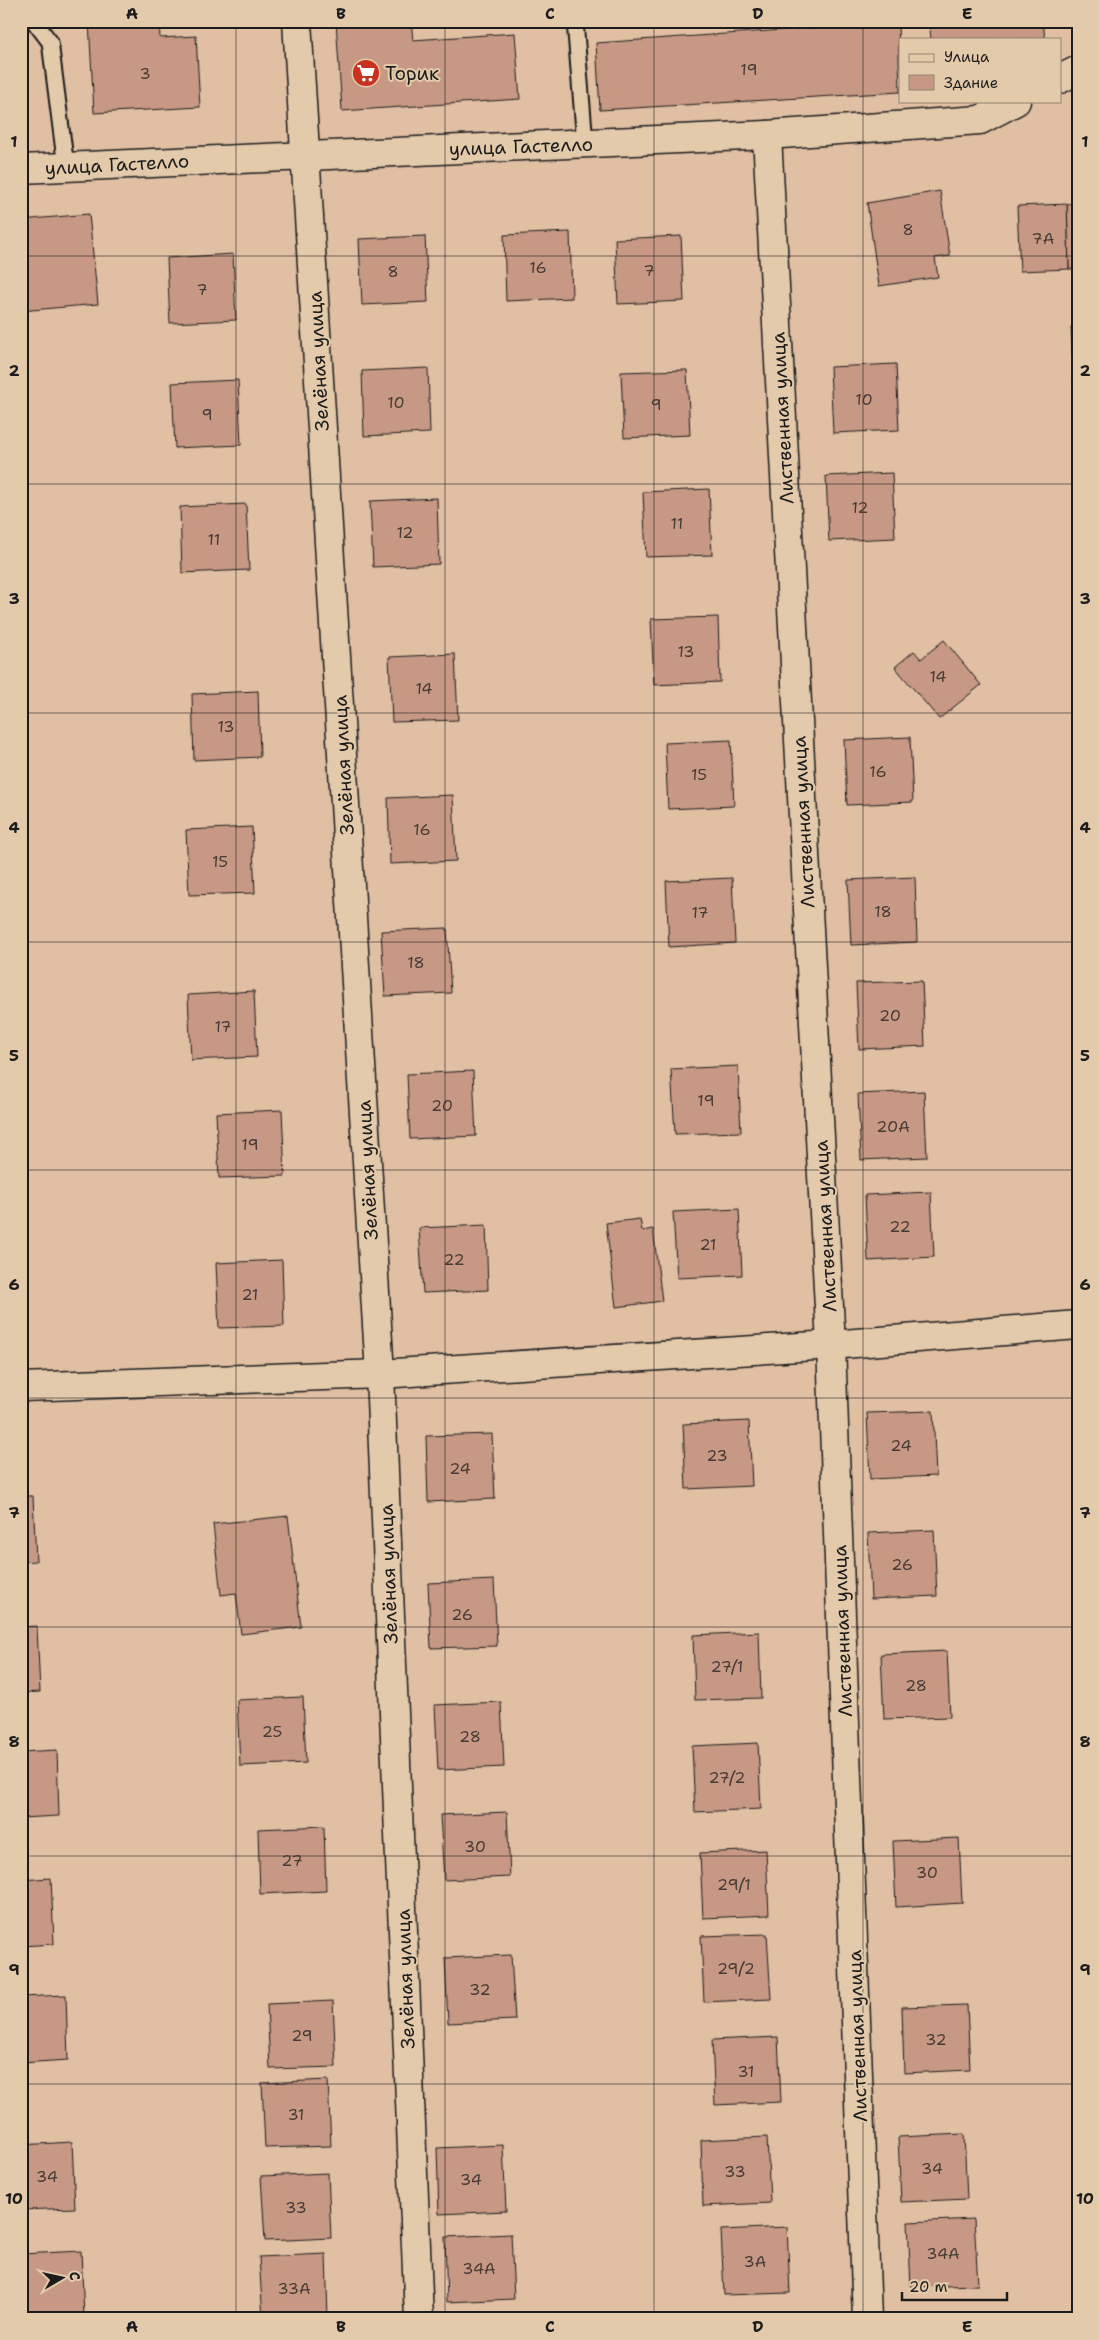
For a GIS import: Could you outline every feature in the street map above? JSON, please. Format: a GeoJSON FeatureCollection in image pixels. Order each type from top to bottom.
{"type":"FeatureCollection","features":[{"type":"Feature","properties":{"kind":"street","name":"Зелёная улица"},"geometry":{"type":"LineString","coordinates":[[297,21],[380,1374],[419,2319]]}},
{"type":"Feature","properties":{"kind":"street"},"geometry":{"type":"LineString","coordinates":[[1062,78],[1078,70]]}},
{"type":"Feature","properties":{"kind":"street","name":"улица Гастелло"},"geometry":{"type":"LineString","coordinates":[[21,169],[767,135],[980,120],[1014,102]]}},
{"type":"Feature","properties":{"kind":"street","name":"Лиственная улица"},"geometry":{"type":"LineString","coordinates":[[767,135],[831,1345],[867,2319]]}},
{"type":"Feature","properties":{"kind":"street"},"geometry":{"type":"LineString","coordinates":[[21,1387],[380,1374],[831,1345],[1078,1325]]}},
{"type":"Feature","properties":{"kind":"lane"},"geometry":{"type":"LineString","coordinates":[[34,21],[50,42],[66,166]]}},
{"type":"Feature","properties":{"kind":"lane"},"geometry":{"type":"LineString","coordinates":[[575,21],[585,143]]}},
{"type":"Feature","properties":{"kind":"building"},"geometry":{"type":"Polygon","coordinates":[[[89,21],[159,21],[160,38],[196,36],[200,107],[94,113],[89,21]]]}},
{"type":"Feature","properties":{"kind":"building"},"geometry":{"type":"Polygon","coordinates":[[[336,21],[411,21],[413,40],[515,33],[520,99],[342,111],[336,21]]]}},
{"type":"Feature","properties":{"kind":"building"},"geometry":{"type":"Polygon","coordinates":[[[929,21],[1043,21],[1045,38],[931,38],[929,21]]]}},
{"type":"Feature","properties":{"kind":"building"},"geometry":{"type":"Polygon","coordinates":[[[898,22],[899,92],[600,110],[596,43],[898,22]]]}},
{"type":"Feature","properties":{"kind":"building"},"geometry":{"type":"Polygon","coordinates":[[[940,191],[950,256],[935,258],[938,277],[879,286],[867,203],[940,191]]]}},
{"type":"Feature","properties":{"kind":"building"},"geometry":{"type":"Polygon","coordinates":[[[1078,203],[1078,269],[1069,269],[1067,204],[1078,203]]]}},
{"type":"Feature","properties":{"kind":"building"},"geometry":{"type":"Polygon","coordinates":[[[1067,204],[1069,269],[1020,271],[1017,206],[1067,204]]]}},
{"type":"Feature","properties":{"kind":"building"},"geometry":{"type":"Polygon","coordinates":[[[89,214],[98,304],[21,311],[21,220],[89,214]]]}},
{"type":"Feature","properties":{"kind":"building"},"geometry":{"type":"Polygon","coordinates":[[[570,232],[572,298],[506,301],[504,235],[570,232]]]}},
{"type":"Feature","properties":{"kind":"building"},"geometry":{"type":"Polygon","coordinates":[[[425,236],[428,302],[362,305],[359,239],[425,236]]]}},
{"type":"Feature","properties":{"kind":"building"},"geometry":{"type":"Polygon","coordinates":[[[681,236],[684,301],[618,304],[615,239],[681,236]]]}},
{"type":"Feature","properties":{"kind":"building"},"geometry":{"type":"Polygon","coordinates":[[[233,254],[236,320],[170,323],[167,258],[233,254]]]}},
{"type":"Feature","properties":{"kind":"building"},"geometry":{"type":"Polygon","coordinates":[[[1078,326],[1078,392],[1074,392],[1071,327],[1078,326]]]}},
{"type":"Feature","properties":{"kind":"building"},"geometry":{"type":"Polygon","coordinates":[[[896,364],[899,430],[833,433],[830,367],[896,364]]]}},
{"type":"Feature","properties":{"kind":"building"},"geometry":{"type":"Polygon","coordinates":[[[428,368],[430,433],[364,436],[362,371],[428,368]]]}},
{"type":"Feature","properties":{"kind":"building"},"geometry":{"type":"Polygon","coordinates":[[[687,370],[690,435],[624,438],[621,372],[687,370]]]}},
{"type":"Feature","properties":{"kind":"building"},"geometry":{"type":"Polygon","coordinates":[[[238,380],[241,445],[175,448],[172,383],[238,380]]]}},
{"type":"Feature","properties":{"kind":"building"},"geometry":{"type":"Polygon","coordinates":[[[1075,464],[1078,464],[1077,530],[1075,464]]]}},
{"type":"Feature","properties":{"kind":"building"},"geometry":{"type":"Polygon","coordinates":[[[892,473],[895,538],[829,541],[826,476],[892,473]]]}},
{"type":"Feature","properties":{"kind":"building"},"geometry":{"type":"Polygon","coordinates":[[[709,489],[712,555],[646,557],[643,492],[709,489]]]}},
{"type":"Feature","properties":{"kind":"building"},"geometry":{"type":"Polygon","coordinates":[[[437,498],[439,564],[373,567],[370,501],[437,498]]]}},
{"type":"Feature","properties":{"kind":"building"},"geometry":{"type":"Polygon","coordinates":[[[246,504],[249,570],[182,573],[180,507],[246,504]]]}},
{"type":"Feature","properties":{"kind":"building"},"geometry":{"type":"Polygon","coordinates":[[[718,617],[720,682],[654,685],[651,619],[718,617]]]}},
{"type":"Feature","properties":{"kind":"building"},"geometry":{"type":"Polygon","coordinates":[[[944,640],[981,685],[939,719],[895,667],[914,651],[921,659],[944,640]]]}},
{"type":"Feature","properties":{"kind":"building"},"geometry":{"type":"Polygon","coordinates":[[[455,654],[458,720],[392,722],[389,657],[455,654]]]}},
{"type":"Feature","properties":{"kind":"building"},"geometry":{"type":"Polygon","coordinates":[[[258,691],[260,757],[194,760],[192,694],[258,691]]]}},
{"type":"Feature","properties":{"kind":"building"},"geometry":{"type":"Polygon","coordinates":[[[910,737],[913,802],[847,805],[844,740],[910,737]]]}},
{"type":"Feature","properties":{"kind":"building"},"geometry":{"type":"Polygon","coordinates":[[[731,740],[734,806],[668,809],[665,743],[731,740]]]}},
{"type":"Feature","properties":{"kind":"building"},"geometry":{"type":"Polygon","coordinates":[[[453,795],[456,861],[390,864],[388,798],[453,795]]]}},
{"type":"Feature","properties":{"kind":"building"},"geometry":{"type":"Polygon","coordinates":[[[252,827],[255,893],[189,895],[186,830],[252,827]]]}},
{"type":"Feature","properties":{"kind":"building"},"geometry":{"type":"Polygon","coordinates":[[[915,877],[917,942],[851,945],[848,880],[915,877]]]}},
{"type":"Feature","properties":{"kind":"building"},"geometry":{"type":"Polygon","coordinates":[[[732,878],[735,943],[669,947],[666,881],[732,878]]]}},
{"type":"Feature","properties":{"kind":"building"},"geometry":{"type":"Polygon","coordinates":[[[447,928],[451,993],[385,996],[381,931],[447,928]]]}},
{"type":"Feature","properties":{"kind":"building"},"geometry":{"type":"Polygon","coordinates":[[[922,981],[925,1046],[859,1049],[856,983],[922,981]]]}},
{"type":"Feature","properties":{"kind":"building"},"geometry":{"type":"Polygon","coordinates":[[[254,991],[257,1057],[191,1060],[188,995],[254,991]]]}},
{"type":"Feature","properties":{"kind":"building"},"geometry":{"type":"Polygon","coordinates":[[[738,1066],[741,1132],[675,1134],[671,1069],[738,1066]]]}},
{"type":"Feature","properties":{"kind":"building"},"geometry":{"type":"Polygon","coordinates":[[[473,1071],[476,1136],[410,1139],[407,1074],[473,1071]]]}},
{"type":"Feature","properties":{"kind":"building"},"geometry":{"type":"Polygon","coordinates":[[[924,1091],[927,1157],[861,1160],[858,1094],[924,1091]]]}},
{"type":"Feature","properties":{"kind":"building"},"geometry":{"type":"Polygon","coordinates":[[[282,1110],[285,1176],[219,1178],[216,1113],[282,1110]]]}},
{"type":"Feature","properties":{"kind":"building"},"geometry":{"type":"Polygon","coordinates":[[[931,1192],[934,1257],[868,1261],[865,1195],[931,1192]]]}},
{"type":"Feature","properties":{"kind":"building"},"geometry":{"type":"Polygon","coordinates":[[[739,1209],[742,1275],[677,1278],[673,1212],[739,1209]]]}},
{"type":"Feature","properties":{"kind":"building"},"geometry":{"type":"Polygon","coordinates":[[[640,1219],[642,1231],[653,1229],[662,1301],[616,1307],[606,1223],[640,1219]]]}},
{"type":"Feature","properties":{"kind":"building"},"geometry":{"type":"Polygon","coordinates":[[[486,1225],[488,1290],[423,1293],[419,1228],[486,1225]]]}},
{"type":"Feature","properties":{"kind":"building"},"geometry":{"type":"Polygon","coordinates":[[[282,1260],[284,1326],[219,1328],[216,1263],[282,1260]]]}},
{"type":"Feature","properties":{"kind":"building"},"geometry":{"type":"Polygon","coordinates":[[[21,1268],[25,1334],[21,1334],[21,1268]]]}},
{"type":"Feature","properties":{"kind":"building"},"geometry":{"type":"Polygon","coordinates":[[[933,1411],[936,1476],[870,1479],[867,1413],[933,1411]]]}},
{"type":"Feature","properties":{"kind":"building"},"geometry":{"type":"Polygon","coordinates":[[[749,1421],[752,1486],[686,1489],[683,1424],[749,1421]]]}},
{"type":"Feature","properties":{"kind":"building"},"geometry":{"type":"Polygon","coordinates":[[[492,1434],[495,1499],[428,1502],[426,1436],[492,1434]]]}},
{"type":"Feature","properties":{"kind":"building"},"geometry":{"type":"Polygon","coordinates":[[[21,1496],[33,1496],[36,1561],[21,1562],[21,1496]]]}},
{"type":"Feature","properties":{"kind":"building"},"geometry":{"type":"Polygon","coordinates":[[[288,1516],[301,1627],[241,1634],[236,1593],[221,1595],[213,1524],[288,1516]]]}},
{"type":"Feature","properties":{"kind":"building"},"geometry":{"type":"Polygon","coordinates":[[[934,1530],[937,1596],[871,1599],[868,1533],[934,1530]]]}},
{"type":"Feature","properties":{"kind":"building"},"geometry":{"type":"Polygon","coordinates":[[[494,1580],[497,1646],[431,1648],[428,1583],[494,1580]]]}},
{"type":"Feature","properties":{"kind":"building"},"geometry":{"type":"Polygon","coordinates":[[[37,1626],[40,1692],[21,1693],[21,1627],[37,1626]]]}},
{"type":"Feature","properties":{"kind":"building"},"geometry":{"type":"Polygon","coordinates":[[[759,1632],[761,1698],[695,1700],[693,1635],[759,1632]]]}},
{"type":"Feature","properties":{"kind":"building"},"geometry":{"type":"Polygon","coordinates":[[[947,1651],[950,1717],[884,1719],[881,1654],[947,1651]]]}},
{"type":"Feature","properties":{"kind":"building"},"geometry":{"type":"Polygon","coordinates":[[[303,1697],[306,1763],[240,1766],[237,1700],[303,1697]]]}},
{"type":"Feature","properties":{"kind":"building"},"geometry":{"type":"Polygon","coordinates":[[[501,1702],[504,1767],[438,1770],[435,1705],[501,1702]]]}},
{"type":"Feature","properties":{"kind":"building"},"geometry":{"type":"Polygon","coordinates":[[[758,1743],[761,1809],[695,1812],[692,1746],[758,1743]]]}},
{"type":"Feature","properties":{"kind":"building"},"geometry":{"type":"Polygon","coordinates":[[[57,1750],[59,1816],[21,1818],[21,1752],[57,1750]]]}},
{"type":"Feature","properties":{"kind":"building"},"geometry":{"type":"Polygon","coordinates":[[[507,1812],[510,1877],[444,1880],[440,1815],[507,1812]]]}},
{"type":"Feature","properties":{"kind":"building"},"geometry":{"type":"Polygon","coordinates":[[[324,1826],[326,1891],[260,1894],[258,1829],[324,1826]]]}},
{"type":"Feature","properties":{"kind":"building"},"geometry":{"type":"Polygon","coordinates":[[[959,1838],[962,1903],[896,1907],[893,1841],[959,1838]]]}},
{"type":"Feature","properties":{"kind":"building"},"geometry":{"type":"Polygon","coordinates":[[[766,1850],[769,1915],[703,1918],[700,1853],[766,1850]]]}},
{"type":"Feature","properties":{"kind":"building"},"geometry":{"type":"Polygon","coordinates":[[[51,1878],[54,1944],[21,1946],[21,1880],[51,1878]]]}},
{"type":"Feature","properties":{"kind":"building"},"geometry":{"type":"Polygon","coordinates":[[[767,1934],[771,1999],[704,2002],[701,1936],[767,1934]]]}},
{"type":"Feature","properties":{"kind":"building"},"geometry":{"type":"Polygon","coordinates":[[[511,1955],[515,2020],[448,2023],[445,1958],[511,1955]]]}},
{"type":"Feature","properties":{"kind":"building"},"geometry":{"type":"Polygon","coordinates":[[[66,1995],[68,2060],[21,2063],[21,1997],[66,1995]]]}},
{"type":"Feature","properties":{"kind":"building"},"geometry":{"type":"Polygon","coordinates":[[[333,2001],[336,2067],[270,2069],[267,2004],[333,2001]]]}},
{"type":"Feature","properties":{"kind":"building"},"geometry":{"type":"Polygon","coordinates":[[[967,2005],[970,2070],[904,2073],[902,2007],[967,2005]]]}},
{"type":"Feature","properties":{"kind":"building"},"geometry":{"type":"Polygon","coordinates":[[[778,2037],[781,2102],[715,2105],[712,2040],[778,2037]]]}},
{"type":"Feature","properties":{"kind":"building"},"geometry":{"type":"Polygon","coordinates":[[[328,2080],[331,2146],[265,2148],[262,2083],[328,2080]]]}},
{"type":"Feature","properties":{"kind":"building"},"geometry":{"type":"Polygon","coordinates":[[[964,2134],[967,2199],[901,2202],[898,2137],[964,2134]]]}},
{"type":"Feature","properties":{"kind":"building"},"geometry":{"type":"Polygon","coordinates":[[[767,2137],[770,2203],[703,2206],[701,2140],[767,2137]]]}},
{"type":"Feature","properties":{"kind":"building"},"geometry":{"type":"Polygon","coordinates":[[[72,2142],[75,2208],[21,2210],[21,2145],[72,2142]]]}},
{"type":"Feature","properties":{"kind":"building"},"geometry":{"type":"Polygon","coordinates":[[[503,2145],[506,2211],[439,2214],[437,2148],[503,2145]]]}},
{"type":"Feature","properties":{"kind":"building"},"geometry":{"type":"Polygon","coordinates":[[[328,2173],[331,2238],[265,2241],[261,2176],[328,2173]]]}},
{"type":"Feature","properties":{"kind":"building"},"geometry":{"type":"Polygon","coordinates":[[[974,2219],[978,2285],[911,2287],[908,2222],[974,2219]]]}},
{"type":"Feature","properties":{"kind":"building"},"geometry":{"type":"Polygon","coordinates":[[[787,2227],[790,2293],[724,2295],[721,2230],[787,2227]]]}},
{"type":"Feature","properties":{"kind":"building"},"geometry":{"type":"Polygon","coordinates":[[[511,2234],[514,2299],[447,2302],[445,2237],[511,2234]]]}},
{"type":"Feature","properties":{"kind":"building"},"geometry":{"type":"Polygon","coordinates":[[[81,2251],[84,2316],[21,2319],[21,2254],[81,2251]]]}},
{"type":"Feature","properties":{"kind":"building"},"geometry":{"type":"Polygon","coordinates":[[[326,2254],[328,2319],[263,2319],[259,2257],[326,2254]]]}},
{"type":"Feature","properties":{"kind":"place","name":"Торик"},"geometry":{"type":"Point","coordinates":[366,73]}}]}
